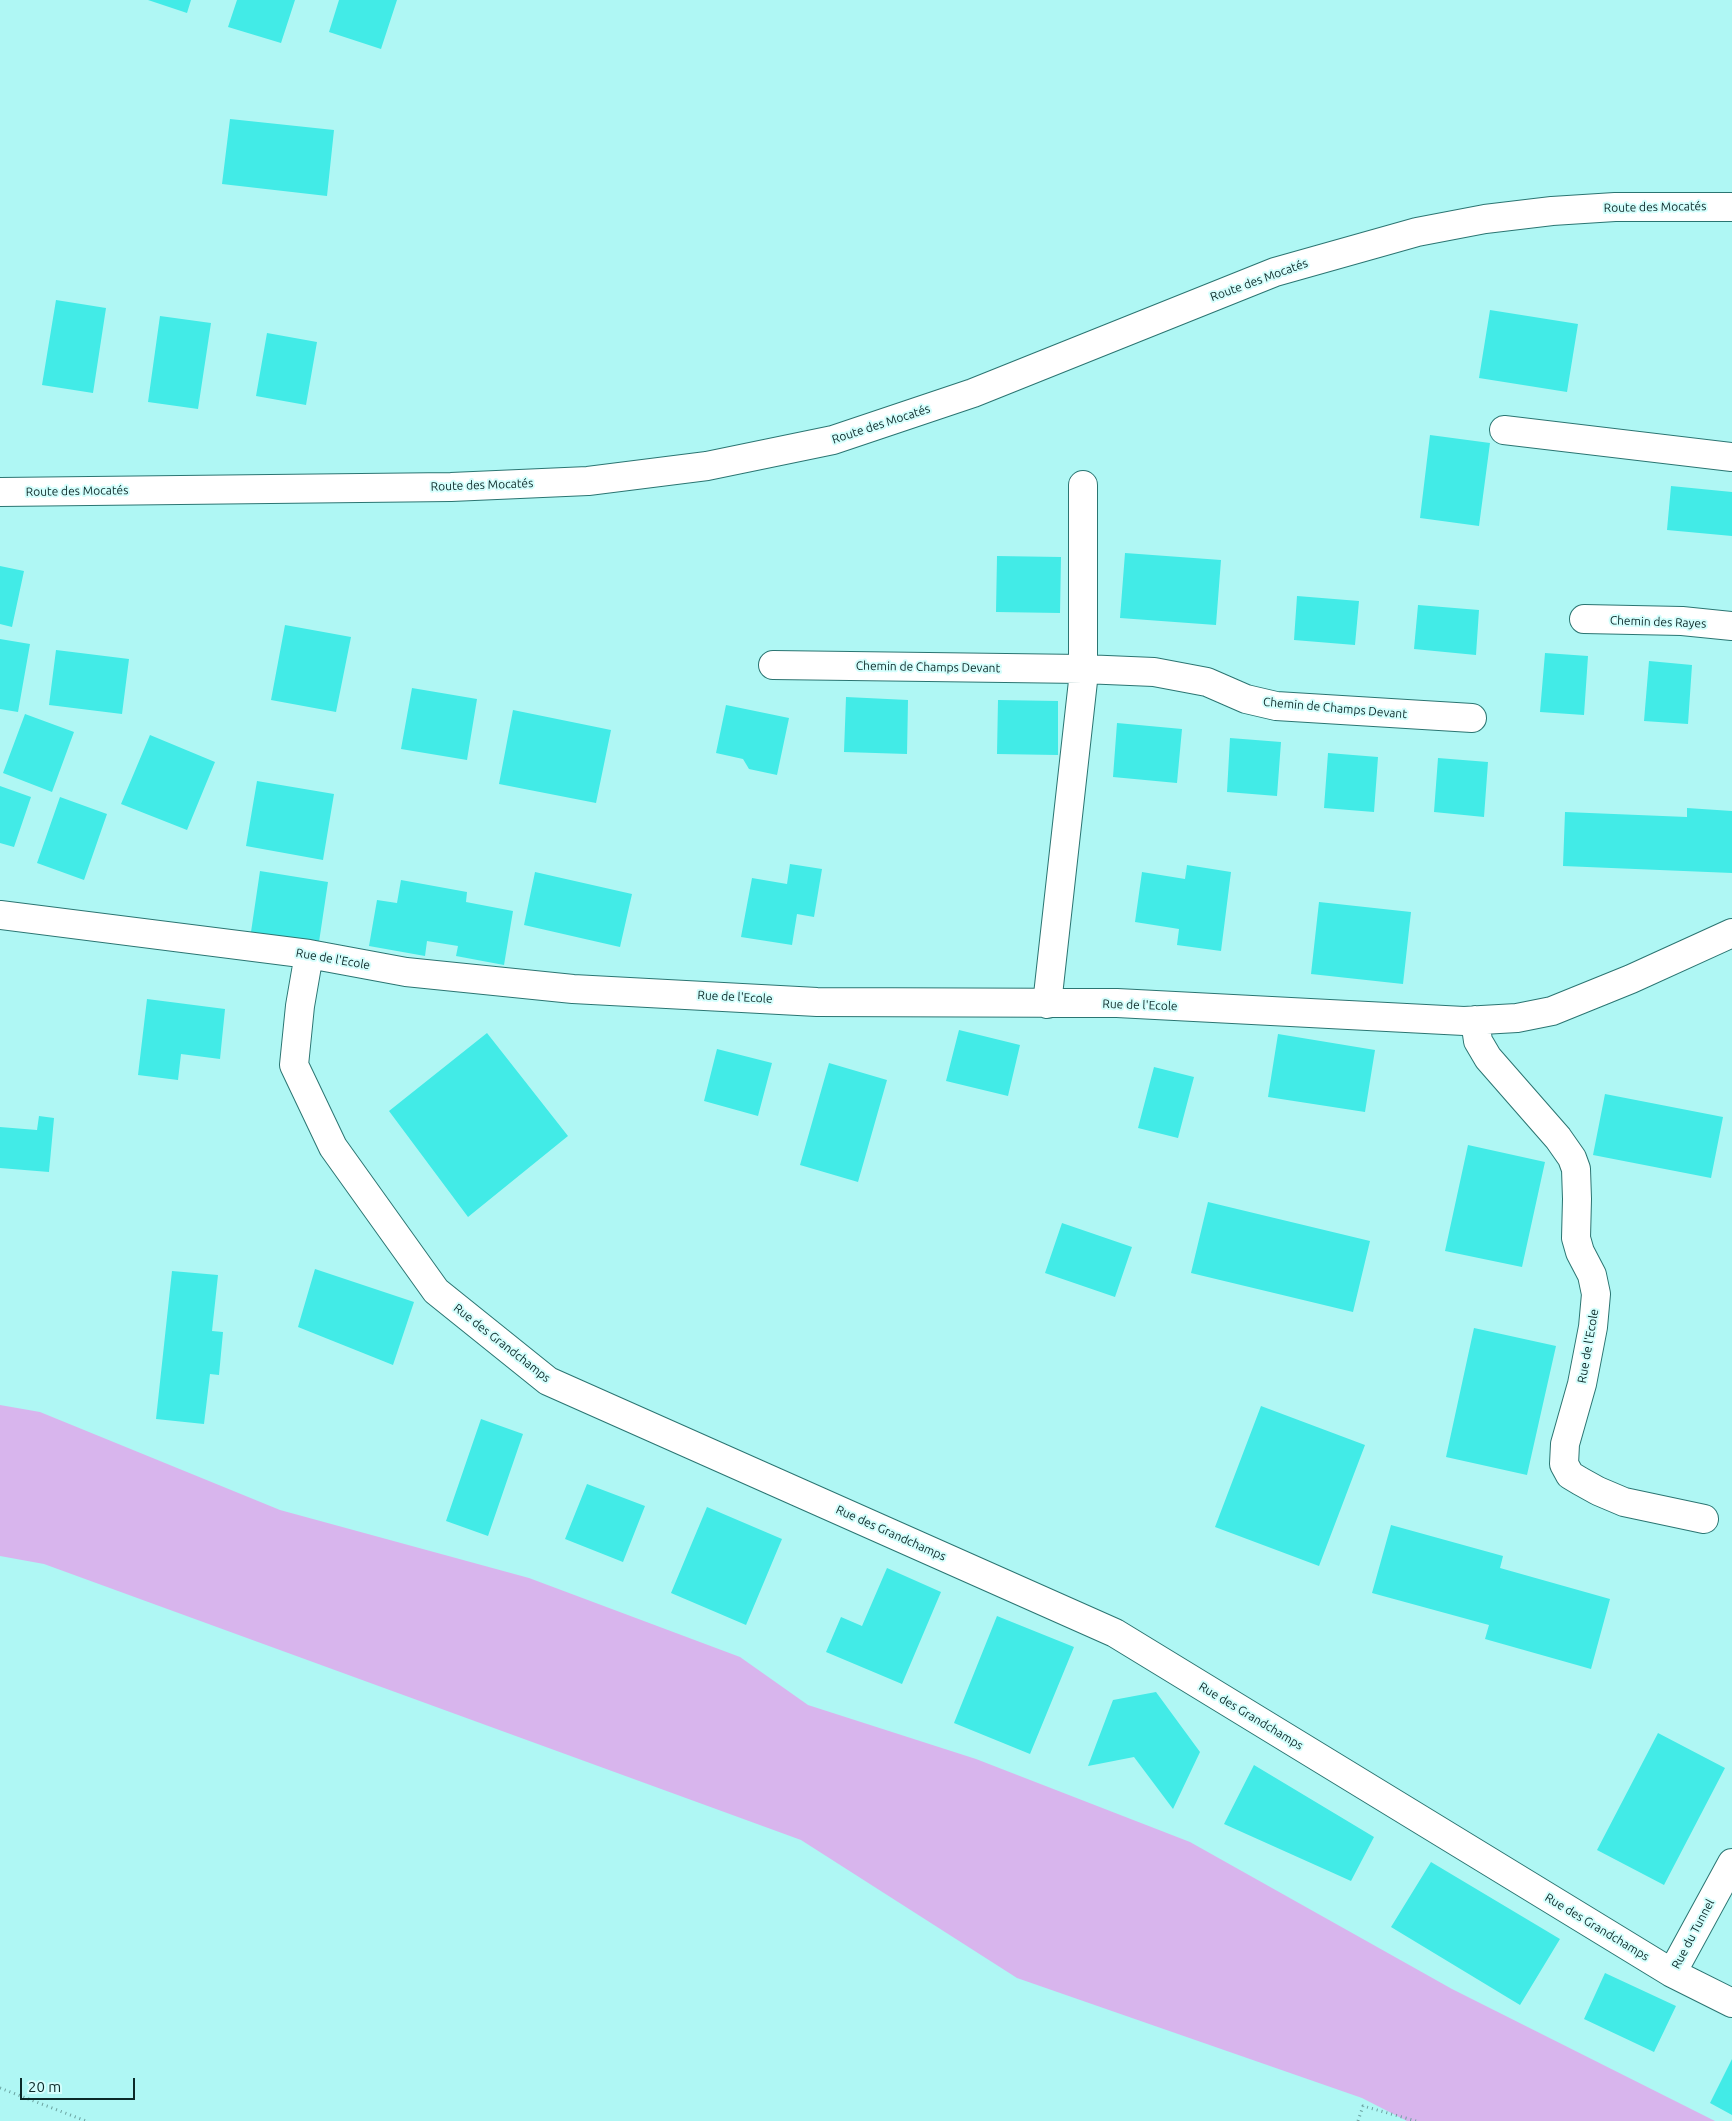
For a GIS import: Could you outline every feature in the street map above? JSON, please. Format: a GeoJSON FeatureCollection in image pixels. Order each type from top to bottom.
{"type":"FeatureCollection","features":[{"type":"Feature","properties":{"kind":"street","name":"Route des Mocatés"},"geometry":{"type":"LineString","coordinates":[[0,492],[451,487],[588,481],[707,466],[833,440],[973,393],[1275,272],[1417,232],[1485,219],[1552,211],[1615,207],[1732,207]]}},
{"type":"Feature","properties":{"kind":"street"},"geometry":{"type":"LineString","coordinates":[[1504,430],[1732,457]]}},
{"type":"Feature","properties":{"kind":"street"},"geometry":{"type":"LineString","coordinates":[[1047,1004],[1083,669],[1083,485]]}},
{"type":"Feature","properties":{"kind":"street","name":"Chemin des Rayes"},"geometry":{"type":"LineString","coordinates":[[1584,619],[1682,621],[1732,626]]}},
{"type":"Feature","properties":{"kind":"street","name":"Chemin de Champs Devant"},"geometry":{"type":"LineString","coordinates":[[773,665],[1083,669],[1154,672],[1207,682],[1246,699],[1276,706],[1472,718]]}},
{"type":"Feature","properties":{"kind":"street","name":"Rue de l'Ecole"},"geometry":{"type":"LineString","coordinates":[[0,915],[309,954],[406,972],[573,989],[817,1002],[1117,1004],[1475,1020],[1517,1018],[1552,1011],[1632,979],[1732,933]]}},
{"type":"Feature","properties":{"kind":"street","name":"Rue des Grandchamps"},"geometry":{"type":"LineString","coordinates":[[309,954],[300,1006],[294,1065],[333,1148],[436,1292],[548,1381],[1115,1633],[1672,1973]]}},
{"type":"Feature","properties":{"kind":"street","name":"Rue de l'Ecole"},"geometry":{"type":"LineString","coordinates":[[1475,1020],[1478,1040],[1484,1053],[1558,1138],[1572,1158],[1576,1169],[1576,1238],[1580,1252],[1592,1274],[1596,1294],[1591,1337],[1582,1384],[1565,1444],[1564,1464],[1570,1475],[1598,1491],[1624,1502],[1704,1519]]}},
{"type":"Feature","properties":{"kind":"street","name":"Rue du Tunnel"},"geometry":{"type":"LineString","coordinates":[[1732,1863],[1672,1973],[1732,2003]]}},
{"type":"Feature","properties":{"kind":"path"},"geometry":{"type":"LineString","coordinates":[[0,2088],[86,2121]]}},
{"type":"Feature","properties":{"kind":"path"},"geometry":{"type":"LineString","coordinates":[[1358,2121],[1363,2106],[1416,2121]]}},
{"type":"Feature","properties":{"kind":"shaded area"},"geometry":{"type":"Polygon","coordinates":[[[0,1405],[40,1412],[280,1510],[529,1578],[740,1657],[808,1705],[976,1759],[1190,1842],[1452,1989],[1715,2121],[1407,2121],[1362,2098],[1017,1978],[801,1840],[44,1564],[0,1556],[0,1405]]]}},
{"type":"Feature","properties":{"kind":"building"},"geometry":{"type":"Polygon","coordinates":[[[148,0],[191,0],[187,13],[148,0]]]}},
{"type":"Feature","properties":{"kind":"building"},"geometry":{"type":"Polygon","coordinates":[[[237,0],[295,0],[281,43],[228,27],[237,0]]]}},
{"type":"Feature","properties":{"kind":"building"},"geometry":{"type":"Polygon","coordinates":[[[339,0],[397,0],[381,49],[329,32],[339,0]]]}},
{"type":"Feature","properties":{"kind":"building"},"geometry":{"type":"Polygon","coordinates":[[[230,119],[334,130],[327,196],[222,184],[230,119]]]}},
{"type":"Feature","properties":{"kind":"building"},"geometry":{"type":"Polygon","coordinates":[[[56,300],[106,308],[93,393],[42,385],[56,300]]]}},
{"type":"Feature","properties":{"kind":"building"},"geometry":{"type":"Polygon","coordinates":[[[1490,310],[1578,324],[1567,392],[1479,378],[1490,310]]]}},
{"type":"Feature","properties":{"kind":"building"},"geometry":{"type":"Polygon","coordinates":[[[160,316],[211,323],[198,409],[148,402],[160,316]]]}},
{"type":"Feature","properties":{"kind":"building"},"geometry":{"type":"Polygon","coordinates":[[[267,333],[317,342],[306,405],[256,396],[267,333]]]}},
{"type":"Feature","properties":{"kind":"building"},"geometry":{"type":"Polygon","coordinates":[[[1430,435],[1490,443],[1479,526],[1420,518],[1430,435]]]}},
{"type":"Feature","properties":{"kind":"building"},"geometry":{"type":"Polygon","coordinates":[[[1671,486],[1732,492],[1732,536],[1667,530],[1671,486]]]}},
{"type":"Feature","properties":{"kind":"building"},"geometry":{"type":"Polygon","coordinates":[[[1125,553],[1221,560],[1216,625],[1120,618],[1125,553]]]}},
{"type":"Feature","properties":{"kind":"building"},"geometry":{"type":"Polygon","coordinates":[[[997,556],[1061,557],[1060,613],[996,612],[997,556]]]}},
{"type":"Feature","properties":{"kind":"building"},"geometry":{"type":"Polygon","coordinates":[[[0,566],[24,571],[12,627],[0,624],[0,566]]]}},
{"type":"Feature","properties":{"kind":"building"},"geometry":{"type":"Polygon","coordinates":[[[1297,596],[1359,601],[1355,645],[1294,640],[1297,596]]]}},
{"type":"Feature","properties":{"kind":"building"},"geometry":{"type":"Polygon","coordinates":[[[1418,605],[1479,610],[1476,655],[1414,649],[1418,605]]]}},
{"type":"Feature","properties":{"kind":"building"},"geometry":{"type":"Polygon","coordinates":[[[285,625],[351,637],[336,712],[271,700],[285,625]]]}},
{"type":"Feature","properties":{"kind":"building"},"geometry":{"type":"Polygon","coordinates":[[[0,639],[30,644],[18,712],[0,709],[0,639]]]}},
{"type":"Feature","properties":{"kind":"building"},"geometry":{"type":"Polygon","coordinates":[[[56,650],[129,659],[122,714],[49,705],[56,650]]]}},
{"type":"Feature","properties":{"kind":"building"},"geometry":{"type":"Polygon","coordinates":[[[1545,653],[1588,656],[1584,715],[1540,712],[1545,653]]]}},
{"type":"Feature","properties":{"kind":"building"},"geometry":{"type":"Polygon","coordinates":[[[1649,661],[1692,665],[1688,724],[1644,721],[1649,661]]]}},
{"type":"Feature","properties":{"kind":"building"},"geometry":{"type":"Polygon","coordinates":[[[412,688],[477,699],[467,760],[401,749],[412,688]]]}},
{"type":"Feature","properties":{"kind":"building"},"geometry":{"type":"Polygon","coordinates":[[[846,697],[908,700],[907,754],[844,752],[846,697]]]}},
{"type":"Feature","properties":{"kind":"building"},"geometry":{"type":"Polygon","coordinates":[[[998,700],[1058,701],[1058,755],[997,754],[998,700]]]}},
{"type":"Feature","properties":{"kind":"building"},"geometry":{"type":"Polygon","coordinates":[[[726,705],[789,718],[777,775],[749,769],[743,759],[716,753],[726,705]]]}},
{"type":"Feature","properties":{"kind":"building"},"geometry":{"type":"Polygon","coordinates":[[[513,710],[611,730],[596,803],[499,784],[513,710]]]}},
{"type":"Feature","properties":{"kind":"building"},"geometry":{"type":"Polygon","coordinates":[[[25,714],[74,732],[52,792],[3,773],[25,714]]]}},
{"type":"Feature","properties":{"kind":"building"},"geometry":{"type":"Polygon","coordinates":[[[1117,723],[1182,729],[1177,783],[1113,777],[1117,723]]]}},
{"type":"Feature","properties":{"kind":"building"},"geometry":{"type":"Polygon","coordinates":[[[150,735],[215,762],[187,830],[121,804],[150,735]]]}},
{"type":"Feature","properties":{"kind":"building"},"geometry":{"type":"Polygon","coordinates":[[[1230,738],[1281,742],[1277,796],[1227,792],[1230,738]]]}},
{"type":"Feature","properties":{"kind":"building"},"geometry":{"type":"Polygon","coordinates":[[[1328,753],[1378,757],[1374,812],[1324,808],[1328,753]]]}},
{"type":"Feature","properties":{"kind":"building"},"geometry":{"type":"Polygon","coordinates":[[[1438,758],[1488,762],[1484,817],[1434,812],[1438,758]]]}},
{"type":"Feature","properties":{"kind":"building"},"geometry":{"type":"Polygon","coordinates":[[[257,781],[334,794],[323,860],[246,846],[257,781]]]}},
{"type":"Feature","properties":{"kind":"building"},"geometry":{"type":"Polygon","coordinates":[[[0,786],[31,797],[14,847],[0,843],[0,786]]]}},
{"type":"Feature","properties":{"kind":"building"},"geometry":{"type":"Polygon","coordinates":[[[60,797],[107,814],[84,880],[37,863],[60,797]]]}},
{"type":"Feature","properties":{"kind":"building"},"geometry":{"type":"Polygon","coordinates":[[[1687,808],[1732,811],[1732,873],[1563,866],[1565,812],[1687,817],[1687,808]]]}},
{"type":"Feature","properties":{"kind":"building"},"geometry":{"type":"Polygon","coordinates":[[[790,864],[822,869],[814,917],[797,914],[792,945],[741,937],[752,878],[787,884],[790,864]]]}},
{"type":"Feature","properties":{"kind":"building"},"geometry":{"type":"Polygon","coordinates":[[[1187,865],[1231,872],[1221,951],[1177,945],[1179,929],[1135,922],[1142,872],[1185,879],[1187,865]]]}},
{"type":"Feature","properties":{"kind":"building"},"geometry":{"type":"Polygon","coordinates":[[[260,871],[328,882],[319,942],[251,932],[260,871]]]}},
{"type":"Feature","properties":{"kind":"building"},"geometry":{"type":"Polygon","coordinates":[[[535,872],[632,894],[620,947],[524,925],[535,872]]]}},
{"type":"Feature","properties":{"kind":"building"},"geometry":{"type":"Polygon","coordinates":[[[401,880],[467,892],[466,902],[513,911],[504,965],[456,956],[458,946],[427,941],[425,956],[369,946],[377,900],[397,903],[401,880]]]}},
{"type":"Feature","properties":{"kind":"building"},"geometry":{"type":"Polygon","coordinates":[[[1319,902],[1411,912],[1403,984],[1311,974],[1319,902]]]}},
{"type":"Feature","properties":{"kind":"building"},"geometry":{"type":"Polygon","coordinates":[[[147,999],[225,1009],[220,1059],[181,1054],[178,1080],[138,1075],[147,999]]]}},
{"type":"Feature","properties":{"kind":"building"},"geometry":{"type":"Polygon","coordinates":[[[959,1030],[1020,1045],[1008,1096],[946,1081],[959,1030]]]}},
{"type":"Feature","properties":{"kind":"building"},"geometry":{"type":"Polygon","coordinates":[[[487,1033],[568,1136],[468,1217],[389,1111],[487,1033]]]}},
{"type":"Feature","properties":{"kind":"building"},"geometry":{"type":"Polygon","coordinates":[[[1278,1034],[1375,1050],[1365,1112],[1268,1097],[1278,1034]]]}},
{"type":"Feature","properties":{"kind":"building"},"geometry":{"type":"Polygon","coordinates":[[[717,1049],[772,1063],[758,1116],[704,1101],[717,1049]]]}},
{"type":"Feature","properties":{"kind":"building"},"geometry":{"type":"Polygon","coordinates":[[[829,1063],[887,1080],[858,1182],[800,1165],[829,1063]]]}},
{"type":"Feature","properties":{"kind":"building"},"geometry":{"type":"Polygon","coordinates":[[[1154,1067],[1194,1077],[1178,1138],[1138,1128],[1154,1067]]]}},
{"type":"Feature","properties":{"kind":"building"},"geometry":{"type":"Polygon","coordinates":[[[1605,1094],[1723,1117],[1711,1178],[1593,1155],[1605,1094]]]}},
{"type":"Feature","properties":{"kind":"building"},"geometry":{"type":"Polygon","coordinates":[[[39,1116],[54,1118],[49,1172],[0,1168],[0,1127],[37,1130],[39,1116]]]}},
{"type":"Feature","properties":{"kind":"building"},"geometry":{"type":"Polygon","coordinates":[[[1468,1145],[1545,1162],[1522,1267],[1445,1251],[1468,1145]]]}},
{"type":"Feature","properties":{"kind":"building"},"geometry":{"type":"Polygon","coordinates":[[[1208,1202],[1370,1241],[1353,1312],[1191,1273],[1208,1202]]]}},
{"type":"Feature","properties":{"kind":"building"},"geometry":{"type":"Polygon","coordinates":[[[1062,1223],[1132,1247],[1115,1297],[1045,1273],[1062,1223]]]}},
{"type":"Feature","properties":{"kind":"building"},"geometry":{"type":"Polygon","coordinates":[[[315,1269],[414,1302],[393,1365],[298,1327],[315,1269]]]}},
{"type":"Feature","properties":{"kind":"building"},"geometry":{"type":"Polygon","coordinates":[[[172,1271],[218,1275],[212,1331],[223,1332],[219,1375],[210,1374],[204,1424],[156,1419],[172,1271]]]}},
{"type":"Feature","properties":{"kind":"building"},"geometry":{"type":"Polygon","coordinates":[[[1474,1328],[1556,1346],[1527,1475],[1446,1457],[1474,1328]]]}},
{"type":"Feature","properties":{"kind":"building"},"geometry":{"type":"Polygon","coordinates":[[[1261,1406],[1365,1445],[1319,1566],[1215,1527],[1261,1406]]]}},
{"type":"Feature","properties":{"kind":"building"},"geometry":{"type":"Polygon","coordinates":[[[481,1419],[523,1434],[488,1536],[446,1521],[481,1419]]]}},
{"type":"Feature","properties":{"kind":"building"},"geometry":{"type":"Polygon","coordinates":[[[587,1484],[645,1506],[623,1562],[565,1539],[587,1484]]]}},
{"type":"Feature","properties":{"kind":"building"},"geometry":{"type":"Polygon","coordinates":[[[707,1507],[782,1539],[746,1625],[671,1593],[707,1507]]]}},
{"type":"Feature","properties":{"kind":"building"},"geometry":{"type":"Polygon","coordinates":[[[1391,1525],[1503,1556],[1500,1568],[1610,1599],[1591,1669],[1485,1639],[1489,1625],[1372,1593],[1391,1525]]]}},
{"type":"Feature","properties":{"kind":"building"},"geometry":{"type":"Polygon","coordinates":[[[887,1568],[941,1592],[902,1684],[826,1652],[841,1617],[862,1626],[887,1568]]]}},
{"type":"Feature","properties":{"kind":"building"},"geometry":{"type":"Polygon","coordinates":[[[997,1616],[1074,1647],[1030,1754],[954,1723],[997,1616]]]}},
{"type":"Feature","properties":{"kind":"building"},"geometry":{"type":"Polygon","coordinates":[[[1156,1692],[1200,1752],[1173,1809],[1134,1757],[1088,1766],[1113,1700],[1156,1692]]]}},
{"type":"Feature","properties":{"kind":"building"},"geometry":{"type":"Polygon","coordinates":[[[1658,1733],[1725,1768],[1664,1885],[1597,1850],[1658,1733]]]}},
{"type":"Feature","properties":{"kind":"building"},"geometry":{"type":"Polygon","coordinates":[[[1254,1765],[1374,1837],[1351,1881],[1224,1824],[1254,1765]]]}},
{"type":"Feature","properties":{"kind":"building"},"geometry":{"type":"Polygon","coordinates":[[[1431,1862],[1560,1939],[1520,2005],[1391,1927],[1431,1862]]]}},
{"type":"Feature","properties":{"kind":"building"},"geometry":{"type":"Polygon","coordinates":[[[1605,1973],[1676,2006],[1654,2052],[1584,2019],[1605,1973]]]}},
{"type":"Feature","properties":{"kind":"building"},"geometry":{"type":"Polygon","coordinates":[[[1732,2059],[1732,2115],[1710,2103],[1732,2059]]]}}]}
